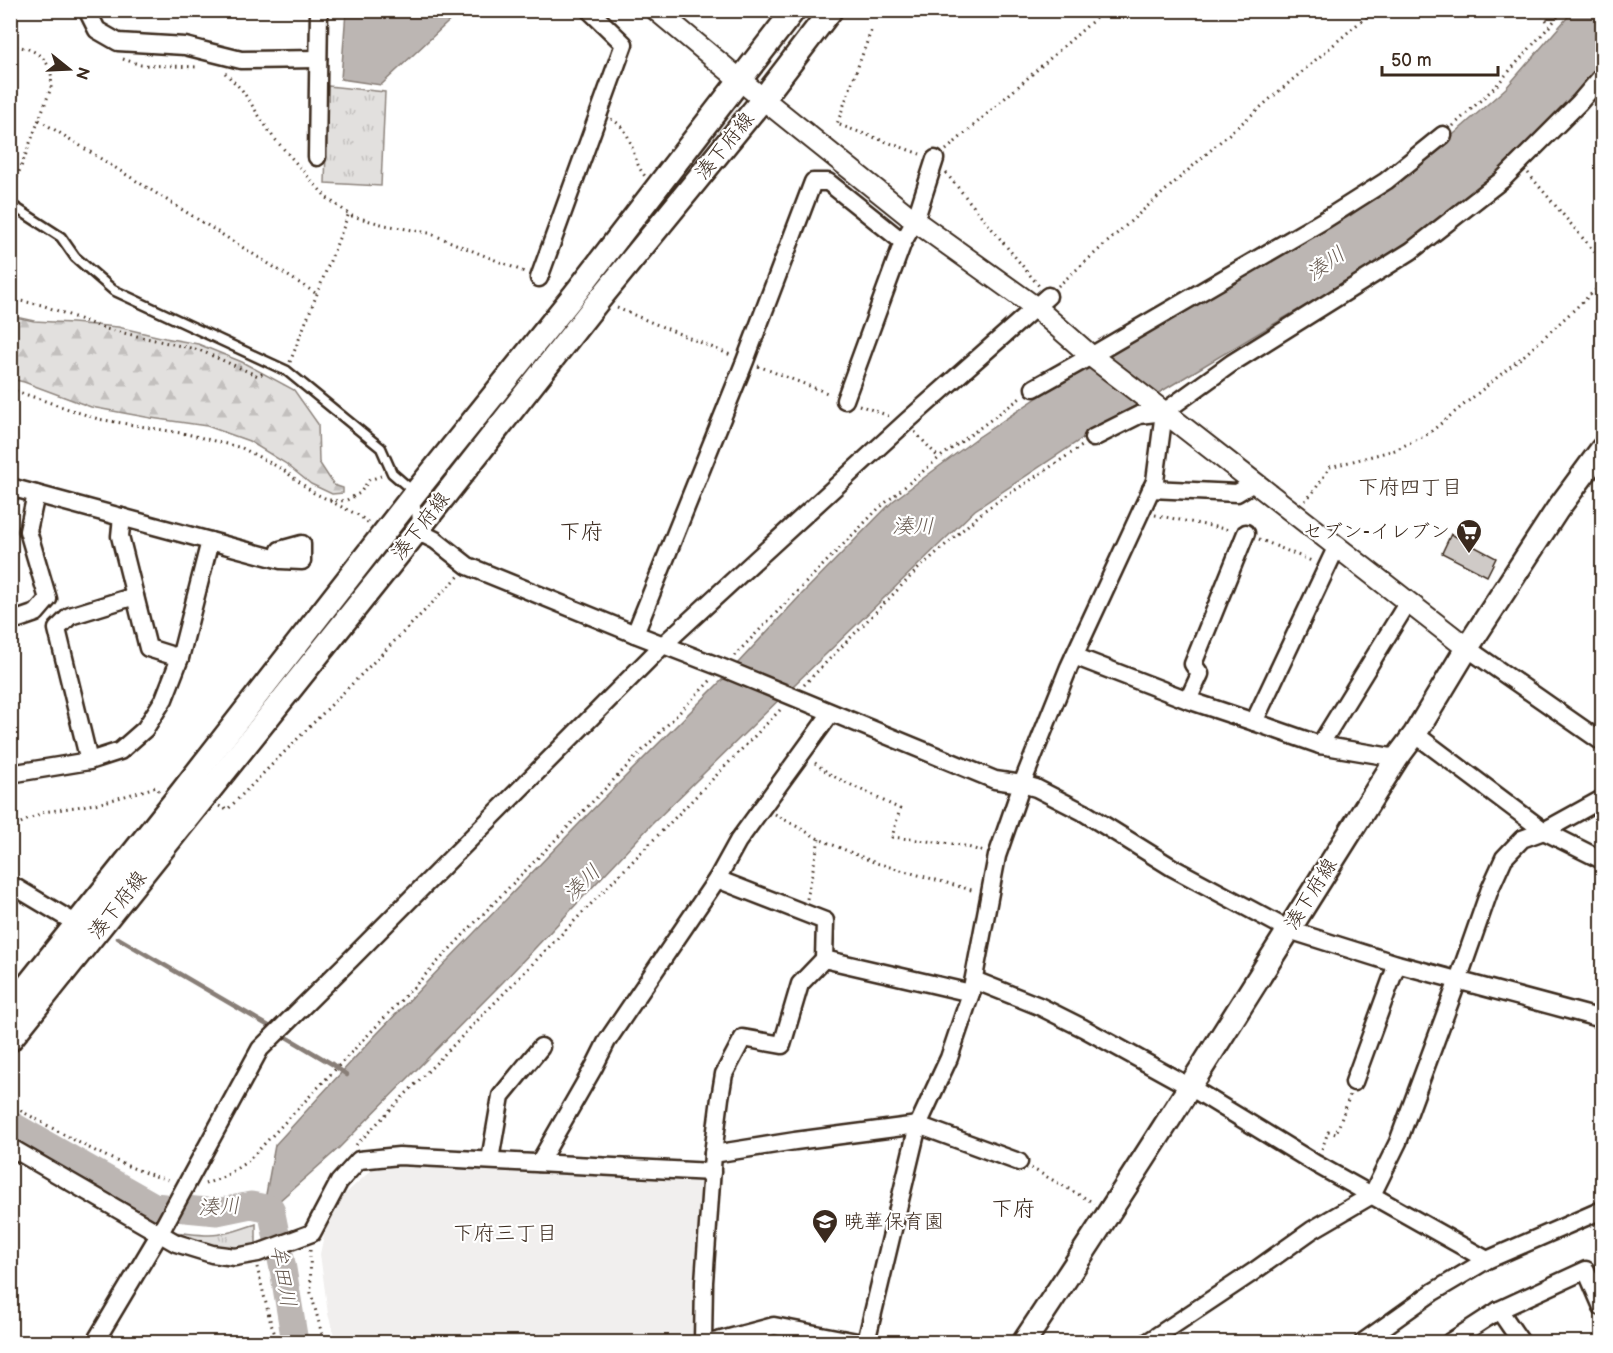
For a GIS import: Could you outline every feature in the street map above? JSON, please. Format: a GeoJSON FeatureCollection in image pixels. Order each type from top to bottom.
{"type":"FeatureCollection","features":[{"type":"Feature","properties":{"kind":"main road","name":"湊下府線"},"geometry":{"type":"LineString","coordinates":[[10,1007],[574,295],[794,10]]}},
{"type":"Feature","properties":{"kind":"main road","name":"湊下府線"},"geometry":{"type":"LineString","coordinates":[[10,1040],[417,531],[598,300],[764,99],[831,10]]}},
{"type":"Feature","properties":{"kind":"main road","name":"湊下府線"},"geometry":{"type":"LineString","coordinates":[[1024,1342],[1190,1087],[1397,758],[1415,734],[1467,648],[1557,510],[1602,449]]}},
{"type":"Feature","properties":{"kind":"street"},"geometry":{"type":"LineString","coordinates":[[89,10],[98,30],[118,42],[185,46],[241,60],[318,59]]}},
{"type":"Feature","properties":{"kind":"street"},"geometry":{"type":"LineString","coordinates":[[317,157],[319,10]]}},
{"type":"Feature","properties":{"kind":"street"},"geometry":{"type":"LineString","coordinates":[[539,278],[624,44],[590,10]]}},
{"type":"Feature","properties":{"kind":"street"},"geometry":{"type":"LineString","coordinates":[[656,10],[915,221],[1042,302],[1091,356],[1467,648],[1602,742]]}},
{"type":"Feature","properties":{"kind":"street"},"geometry":{"type":"LineString","coordinates":[[1094,438],[1139,415],[1164,411],[1232,363],[1411,251],[1502,180],[1579,104],[1602,76]]}},
{"type":"Feature","properties":{"kind":"street"},"geometry":{"type":"LineString","coordinates":[[1034,388],[1326,219],[1386,181],[1443,135]]}},
{"type":"Feature","properties":{"kind":"street"},"geometry":{"type":"LineString","coordinates":[[845,400],[903,242],[915,221],[935,159]]}},
{"type":"Feature","properties":{"kind":"street"},"geometry":{"type":"LineString","coordinates":[[635,634],[745,361],[813,182],[828,182],[903,242]]}},
{"type":"Feature","properties":{"kind":"street"},"geometry":{"type":"LineString","coordinates":[[95,1342],[162,1229],[260,1048],[663,645],[906,422],[1042,302]]}},
{"type":"Feature","properties":{"kind":"street"},"geometry":{"type":"LineString","coordinates":[[866,1342],[918,1125],[949,1058],[973,987],[988,895],[997,856],[1022,784],[1074,656],[1155,481],[1164,411]]}},
{"type":"Feature","properties":{"kind":"street"},"geometry":{"type":"LineString","coordinates":[[1151,489],[1236,494],[1254,482]]}},
{"type":"Feature","properties":{"kind":"street"},"geometry":{"type":"LineString","coordinates":[[10,487],[280,560]]}},
{"type":"Feature","properties":{"kind":"street"},"geometry":{"type":"LineString","coordinates":[[10,622],[36,614],[48,599],[28,531],[36,494]]}},
{"type":"Feature","properties":{"kind":"street"},"geometry":{"type":"LineString","coordinates":[[122,517],[120,536],[148,648],[180,658]]}},
{"type":"Feature","properties":{"kind":"street"},"geometry":{"type":"LineString","coordinates":[[417,531],[435,540],[468,566],[995,780],[1036,788],[1083,812],[1173,868],[1289,930],[1397,964],[1602,1019]]}},
{"type":"Feature","properties":{"kind":"street"},"geometry":{"type":"LineString","coordinates":[[1188,700],[1200,674],[1193,664],[1246,533]]}},
{"type":"Feature","properties":{"kind":"street"},"geometry":{"type":"LineString","coordinates":[[10,774],[89,761],[120,751],[145,729],[164,699],[180,658],[210,541]]}},
{"type":"Feature","properties":{"kind":"street"},"geometry":{"type":"LineString","coordinates":[[1254,722],[1337,546]]}},
{"type":"Feature","properties":{"kind":"street"},"geometry":{"type":"LineString","coordinates":[[89,761],[57,629],[69,616],[135,596]]}},
{"type":"Feature","properties":{"kind":"street"},"geometry":{"type":"LineString","coordinates":[[1320,745],[1408,602]]}},
{"type":"Feature","properties":{"kind":"street"},"geometry":{"type":"LineString","coordinates":[[1074,656],[1188,700],[1320,745],[1397,758]]}},
{"type":"Feature","properties":{"kind":"street"},"geometry":{"type":"LineString","coordinates":[[539,1162],[607,1041],[717,879],[738,841],[831,713]]}},
{"type":"Feature","properties":{"kind":"street"},"geometry":{"type":"LineString","coordinates":[[1415,734],[1544,831],[1602,860]]}},
{"type":"Feature","properties":{"kind":"street"},"geometry":{"type":"LineString","coordinates":[[1148,1342],[1312,1230],[1372,1195],[1398,1142],[1490,889],[1504,858],[1522,839],[1544,831],[1602,799]]}},
{"type":"Feature","properties":{"kind":"street"},"geometry":{"type":"LineString","coordinates":[[703,1342],[704,1282],[713,1154],[724,1074],[743,1038],[782,1045],[800,984],[824,959],[825,921],[717,879]]}},
{"type":"Feature","properties":{"kind":"street"},"geometry":{"type":"LineString","coordinates":[[10,884],[76,924]]}},
{"type":"Feature","properties":{"kind":"street"},"geometry":{"type":"LineString","coordinates":[[824,959],[973,987],[1039,1006],[1190,1087],[1316,1164],[1487,1260]]}},
{"type":"Feature","properties":{"kind":"street"},"geometry":{"type":"LineString","coordinates":[[1354,1082],[1397,964]]}},
{"type":"Feature","properties":{"kind":"street"},"geometry":{"type":"LineString","coordinates":[[490,1160],[501,1096],[541,1047]]}},
{"type":"Feature","properties":{"kind":"street"},"geometry":{"type":"LineString","coordinates":[[713,1154],[918,1125],[1019,1162]]}},
{"type":"Feature","properties":{"kind":"street"},"geometry":{"type":"LineString","coordinates":[[10,1147],[162,1229],[176,1243],[212,1254],[235,1257],[256,1253],[307,1235],[339,1182],[359,1160],[399,1156],[712,1172]]}},
{"type":"Feature","properties":{"kind":"street"},"geometry":{"type":"LineString","coordinates":[[1363,1342],[1433,1292],[1487,1260],[1602,1210]]}},
{"type":"Feature","properties":{"kind":"street"},"geometry":{"type":"LineString","coordinates":[[1450,1342],[1499,1310],[1586,1270],[1602,1307]]}},
{"type":"Feature","properties":{"kind":"street"},"geometry":{"type":"LineString","coordinates":[[1499,1310],[1521,1342]]}},
{"type":"Feature","properties":{"kind":"street"},"geometry":{"type":"LineString","coordinates":[[714,1342],[774,1326],[857,1342]]}},
{"type":"Feature","properties":{"kind":"lane"},"geometry":{"type":"LineString","coordinates":[[10,204],[62,237],[75,257],[113,290],[287,370],[381,448],[392,473],[415,493],[417,531]]}},
{"type":"Feature","properties":{"kind":"path"},"geometry":{"type":"LineString","coordinates":[[935,159],[1105,10]]}},
{"type":"Feature","properties":{"kind":"path"},"geometry":{"type":"LineString","coordinates":[[871,31],[837,124],[935,159],[1042,302],[1221,141],[1374,10]]}},
{"type":"Feature","properties":{"kind":"path"},"geometry":{"type":"LineString","coordinates":[[1539,10],[1547,21]]}},
{"type":"Feature","properties":{"kind":"path"},"geometry":{"type":"LineString","coordinates":[[1443,135],[1496,86],[1564,10]]}},
{"type":"Feature","properties":{"kind":"path"},"geometry":{"type":"LineString","coordinates":[[10,46],[31,50],[44,58],[51,74],[51,88],[10,195]]}},
{"type":"Feature","properties":{"kind":"path"},"geometry":{"type":"LineString","coordinates":[[599,113],[618,123],[628,135],[643,174],[657,188]]}},
{"type":"Feature","properties":{"kind":"path"},"geometry":{"type":"LineString","coordinates":[[39,120],[317,294]]}},
{"type":"Feature","properties":{"kind":"path"},"geometry":{"type":"LineString","coordinates":[[1520,163],[1602,261]]}},
{"type":"Feature","properties":{"kind":"path"},"geometry":{"type":"LineString","coordinates":[[287,370],[349,213]]}},
{"type":"Feature","properties":{"kind":"path"},"geometry":{"type":"LineString","coordinates":[[1295,513],[1330,467],[1395,450],[1428,434],[1527,353],[1602,284]]}},
{"type":"Feature","properties":{"kind":"path"},"geometry":{"type":"LineString","coordinates":[[10,299],[42,305],[106,329],[200,350],[258,376],[275,365]]}},
{"type":"Feature","properties":{"kind":"path"},"geometry":{"type":"LineString","coordinates":[[598,300],[745,361],[906,422],[939,458]]}},
{"type":"Feature","properties":{"kind":"path"},"geometry":{"type":"LineString","coordinates":[[10,1105],[108,1158],[185,1187],[201,1185],[224,1177],[248,1161],[488,909],[878,509],[939,458],[1034,388]]}},
{"type":"Feature","properties":{"kind":"path"},"geometry":{"type":"LineString","coordinates":[[10,389],[98,419],[187,434],[242,448],[282,469],[314,493],[358,515],[374,527]]}},
{"type":"Feature","properties":{"kind":"path"},"geometry":{"type":"LineString","coordinates":[[359,1160],[354,1148],[917,570],[985,510],[1094,438]]}},
{"type":"Feature","properties":{"kind":"path"},"geometry":{"type":"LineString","coordinates":[[328,500],[345,501],[360,493],[369,480],[392,473]]}},
{"type":"Feature","properties":{"kind":"path"},"geometry":{"type":"LineString","coordinates":[[202,798],[227,810],[468,566]]}},
{"type":"Feature","properties":{"kind":"path"},"geometry":{"type":"LineString","coordinates":[[802,752],[831,775],[900,809],[892,837],[961,846],[997,856]]}},
{"type":"Feature","properties":{"kind":"path"},"geometry":{"type":"LineString","coordinates":[[10,828],[44,812],[101,803],[156,788],[173,803]]}},
{"type":"Feature","properties":{"kind":"path"},"geometry":{"type":"LineString","coordinates":[[763,806],[819,839],[876,863],[988,895]]}},
{"type":"Feature","properties":{"kind":"path"},"geometry":{"type":"LineString","coordinates":[[804,913],[819,839]]}},
{"type":"Feature","properties":{"kind":"path"},"geometry":{"type":"LineString","coordinates":[[1316,1164],[1328,1132],[1336,1134],[1354,1082]]}},
{"type":"Feature","properties":{"kind":"path"},"geometry":{"type":"LineString","coordinates":[[1019,1162],[1110,1212]]}},
{"type":"Feature","properties":{"kind":"path"},"geometry":{"type":"LineString","coordinates":[[307,1235],[311,1293],[324,1342]]}},
{"type":"Feature","properties":{"kind":"path"},"geometry":{"type":"LineString","coordinates":[[256,1253],[263,1295],[278,1342]]}},
{"type":"Feature","properties":{"kind":"shaded area"},"geometry":{"type":"Polygon","coordinates":[[[376,1166],[702,1178],[696,1342],[336,1342],[328,1314],[320,1254],[326,1226],[345,1194],[376,1166]]]}},
{"type":"Feature","properties":{"kind":"green space"},"geometry":{"type":"Polygon","coordinates":[[[328,86],[385,92],[381,186],[325,183],[328,86]]]}},
{"type":"Feature","properties":{"kind":"green space"},"geometry":{"type":"Polygon","coordinates":[[[11,316],[34,321],[118,327],[198,344],[242,362],[294,390],[318,424],[319,462],[334,485],[343,488],[343,493],[332,494],[311,484],[285,463],[249,441],[207,426],[91,407],[11,379],[11,316]]]}},
{"type":"Feature","properties":{"kind":"green space"},"geometry":{"type":"Polygon","coordinates":[[[256,1224],[256,1249],[236,1253],[167,1232],[215,1235],[256,1224]]]}},
{"type":"Feature","properties":{"kind":"water"},"geometry":{"type":"Polygon","coordinates":[[[346,10],[460,11],[381,85],[341,79],[346,10]]]}},
{"type":"Feature","properties":{"kind":"water","name":"湊川"},"geometry":{"type":"Polygon","coordinates":[[[1573,11],[1602,11],[1602,62],[1551,123],[1510,163],[1412,240],[1349,281],[1110,420],[975,510],[652,824],[503,982],[339,1148],[262,1216],[275,1145],[373,1038],[893,501],[977,438],[1076,372],[1351,215],[1429,156],[1506,88],[1573,11]]]}},
{"type":"Feature","properties":{"kind":"building","name":"セブン-イレブン"},"geometry":{"type":"Polygon","coordinates":[[[1451,534],[1496,558],[1487,576],[1442,553],[1451,534]]]}},
{"type":"Feature","properties":{"kind":"waterway"},"geometry":{"type":"LineString","coordinates":[[118,938],[274,1029]]}},
{"type":"Feature","properties":{"kind":"waterway"},"geometry":{"type":"LineString","coordinates":[[283,1035],[347,1075]]}},
{"type":"Feature","properties":{"kind":"waterway","name":"湊川"},"geometry":{"type":"LineString","coordinates":[[10,1124],[154,1206],[217,1212],[251,1205],[271,1209]]}},
{"type":"Feature","properties":{"kind":"waterway","name":"牟田川"},"geometry":{"type":"LineString","coordinates":[[271,1209],[295,1342]]}},
{"type":"Feature","properties":{"kind":"place","name":"セブン-イレブン"},"geometry":{"type":"Point","coordinates":[1469,555]}},
{"type":"Feature","properties":{"kind":"place","name":"暁華保育園"},"geometry":{"type":"Point","coordinates":[825,1245]}},
{"type":"Feature","properties":{"kind":"district","name":"下府四丁目"},"geometry":{"type":"Point","coordinates":[1410,487]}},
{"type":"Feature","properties":{"kind":"district","name":"下府"},"geometry":{"type":"Point","coordinates":[581,532]}},
{"type":"Feature","properties":{"kind":"district","name":"下府"},"geometry":{"type":"Point","coordinates":[1013,1209]}},
{"type":"Feature","properties":{"kind":"district","name":"下府三丁目"},"geometry":{"type":"Point","coordinates":[505,1233]}}]}
